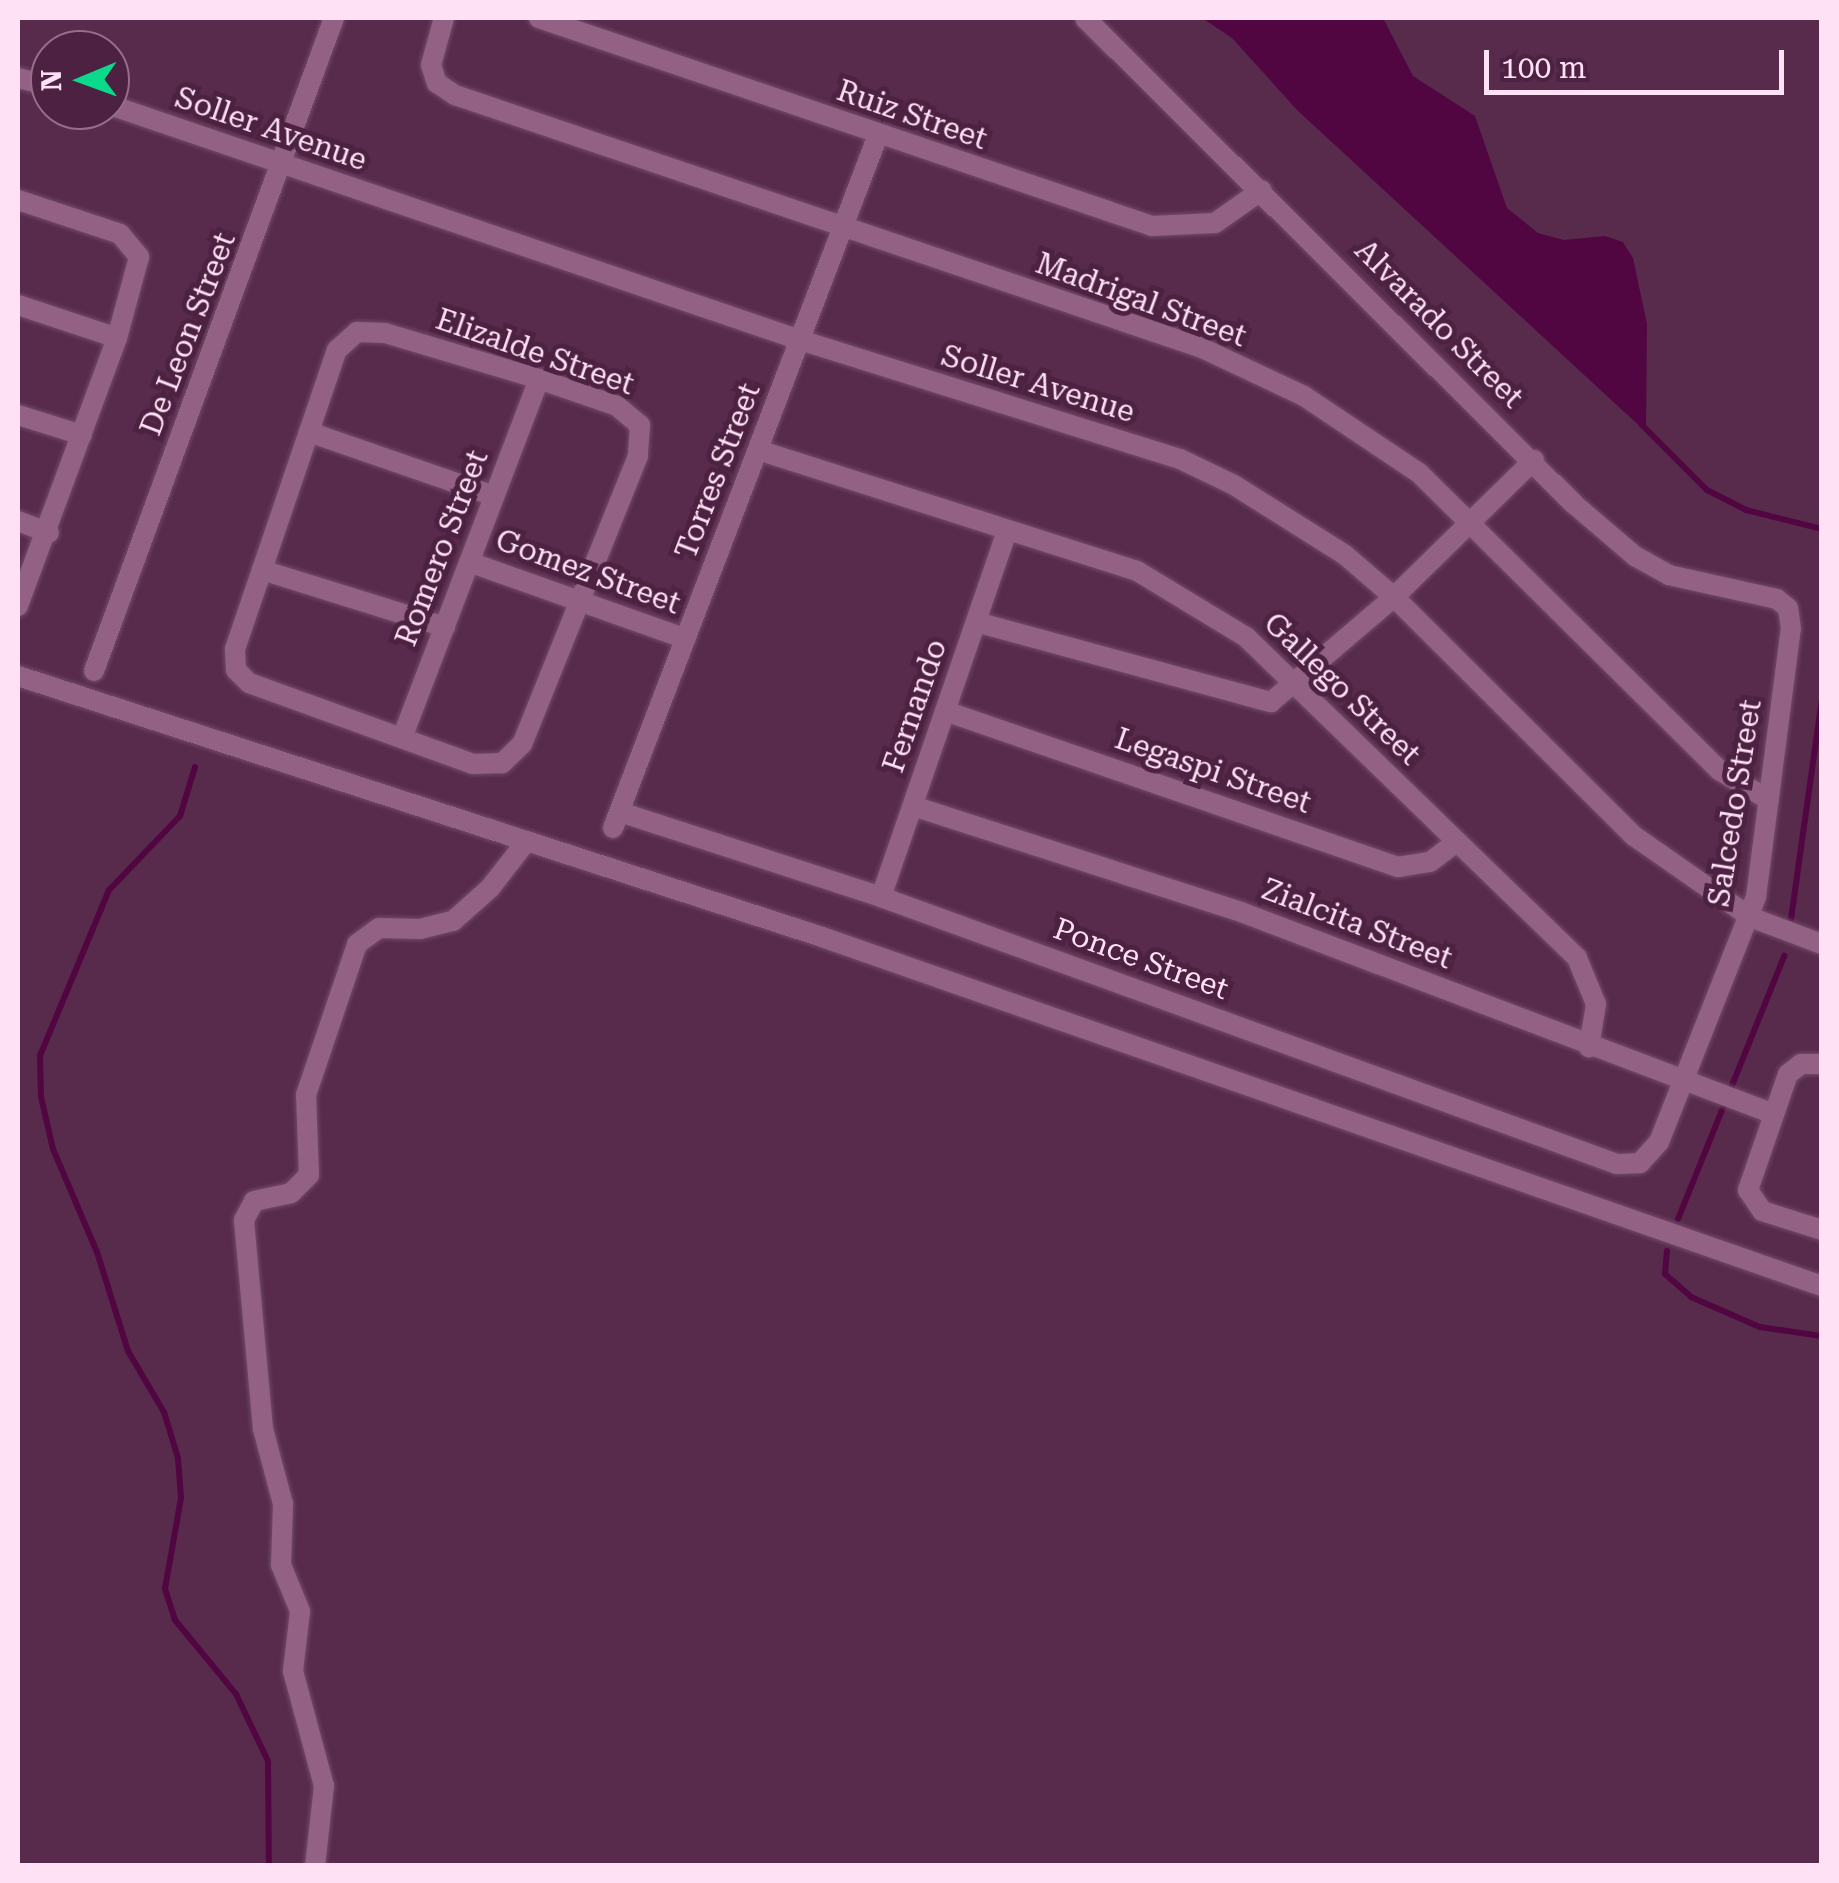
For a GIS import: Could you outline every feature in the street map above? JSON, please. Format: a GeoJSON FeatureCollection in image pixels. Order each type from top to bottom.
{"type":"FeatureCollection","features":[{"type":"Feature","properties":{"kind":"street","name":"De Leon Street"},"geometry":{"type":"LineString","coordinates":[[94,671],[283,166],[334,18]]}},
{"type":"Feature","properties":{"kind":"street","name":"Madrigal Street"},"geometry":{"type":"LineString","coordinates":[[444,18],[432,66],[446,90],[1202,348],[1304,396],[1419,474],[1472,521],[1719,770],[1769,800]]}},
{"type":"Feature","properties":{"kind":"street","name":"Ruiz Street"},"geometry":{"type":"LineString","coordinates":[[539,18],[1152,226],[1215,223],[1262,190]]}},
{"type":"Feature","properties":{"kind":"street","name":"Alvarado Street"},"geometry":{"type":"LineString","coordinates":[[1084,18],[1636,557],[1669,575],[1778,599],[1788,608]]}},
{"type":"Feature","properties":{"kind":"street","name":"Soller Avenue"},"geometry":{"type":"LineString","coordinates":[[130,112],[800,340],[1180,460],[1298,523],[1394,597],[1634,836],[1750,917],[1822,944]]}},
{"type":"Feature","properties":{"kind":"street","name":"Torres Street"},"geometry":{"type":"LineString","coordinates":[[616,820],[878,135]]}},
{"type":"Feature","properties":{"kind":"street"},"geometry":{"type":"LineString","coordinates":[[18,200],[120,234],[136,247],[138,273],[49,532],[18,606]]}},
{"type":"Feature","properties":{"kind":"street"},"geometry":{"type":"LineString","coordinates":[[18,305],[117,338]]}},
{"type":"Feature","properties":{"kind":"street","name":"Elizalde Street"},"geometry":{"type":"LineString","coordinates":[[356,332],[384,333],[539,379],[617,406],[640,425],[638,456],[513,755],[502,763],[473,764],[242,679],[235,648],[337,350],[356,332]]}},
{"type":"Feature","properties":{"kind":"street","name":"Romero Street"},"geometry":{"type":"LineString","coordinates":[[402,738],[539,379]]}},
{"type":"Feature","properties":{"kind":"street"},"geometry":{"type":"LineString","coordinates":[[18,415],[82,435]]}},
{"type":"Feature","properties":{"kind":"street"},"geometry":{"type":"LineString","coordinates":[[309,432],[494,496]]}},
{"type":"Feature","properties":{"kind":"street","name":"Gallego Street"},"geometry":{"type":"LineString","coordinates":[[758,450],[1006,534],[1081,552],[1172,588],[1246,637],[1584,968],[1596,1004],[1589,1047]]}},
{"type":"Feature","properties":{"kind":"street"},"geometry":{"type":"LineString","coordinates":[[976,622],[1259,703],[1278,699],[1394,597],[1534,460]]}},
{"type":"Feature","properties":{"kind":"street"},"geometry":{"type":"LineString","coordinates":[[18,522],[49,532]]}},
{"type":"Feature","properties":{"kind":"street","name":"Fernando"},"geometry":{"type":"LineString","coordinates":[[881,897],[1006,534]]}},
{"type":"Feature","properties":{"kind":"street","name":"Gomez Street"},"geometry":{"type":"LineString","coordinates":[[469,562],[686,639]]}},
{"type":"Feature","properties":{"kind":"street"},"geometry":{"type":"LineString","coordinates":[[262,570],[444,627]]}},
{"type":"Feature","properties":{"kind":"street","name":"Salcedo Street"},"geometry":{"type":"LineString","coordinates":[[1640,1163],[1659,1142],[1680,1079],[1750,917],[1791,628],[1788,608]]}},
{"type":"Feature","properties":{"kind":"street"},"geometry":{"type":"LineString","coordinates":[[18,676],[1191,1062],[1614,1218],[1822,1286]]}},
{"type":"Feature","properties":{"kind":"street","name":"Legaspi Street"},"geometry":{"type":"LineString","coordinates":[[945,711],[1398,867],[1430,862],[1456,842]]}},
{"type":"Feature","properties":{"kind":"street","name":"Zialcita Street"},"geometry":{"type":"LineString","coordinates":[[913,806],[1241,912],[1774,1114]]}},
{"type":"Feature","properties":{"kind":"street","name":"Ponce Street"},"geometry":{"type":"LineString","coordinates":[[616,820],[881,897],[1617,1164],[1640,1163]]}},
{"type":"Feature","properties":{"kind":"street"},"geometry":{"type":"LineString","coordinates":[[315,1866],[324,1786],[293,1671],[300,1611],[281,1565],[284,1504],[263,1429],[244,1220],[254,1201],[291,1193],[309,1175],[306,1094],[357,944],[379,928],[420,930],[453,921],[490,888],[525,844]]}},
{"type":"Feature","properties":{"kind":"street"},"geometry":{"type":"LineString","coordinates":[[1822,1064],[1794,1067],[1774,1114],[1750,1198],[1762,1211],[1822,1230]]}},
{"type":"Feature","properties":{"kind":"shaded area"},"geometry":{"type":"Polygon","coordinates":[[[1202,18],[1383,18],[1413,76],[1475,116],[1507,208],[1538,233],[1564,240],[1605,236],[1623,242],[1633,258],[1647,324],[1646,432],[1297,110],[1232,38],[1202,18]]]}},
{"type":"Feature","properties":{"kind":"waterway"},"geometry":{"type":"LineString","coordinates":[[1642,425],[1707,490],[1746,510],[1822,529]]}},
{"type":"Feature","properties":{"kind":"waterway"},"geometry":{"type":"LineString","coordinates":[[1791,919],[1822,698]]}},
{"type":"Feature","properties":{"kind":"waterway"},"geometry":{"type":"LineString","coordinates":[[195,767],[180,816],[109,890],[40,1056],[41,1097],[53,1149],[97,1252],[128,1351],[164,1412],[178,1458],[181,1498],[165,1589],[175,1620],[236,1694],[268,1761],[269,1866]]}},
{"type":"Feature","properties":{"kind":"waterway"},"geometry":{"type":"LineString","coordinates":[[1678,1219],[1784,956]]}},
{"type":"Feature","properties":{"kind":"waterway"},"geometry":{"type":"LineString","coordinates":[[1667,1251],[1665,1274],[1691,1297],[1760,1327],[1822,1336]]}}]}
